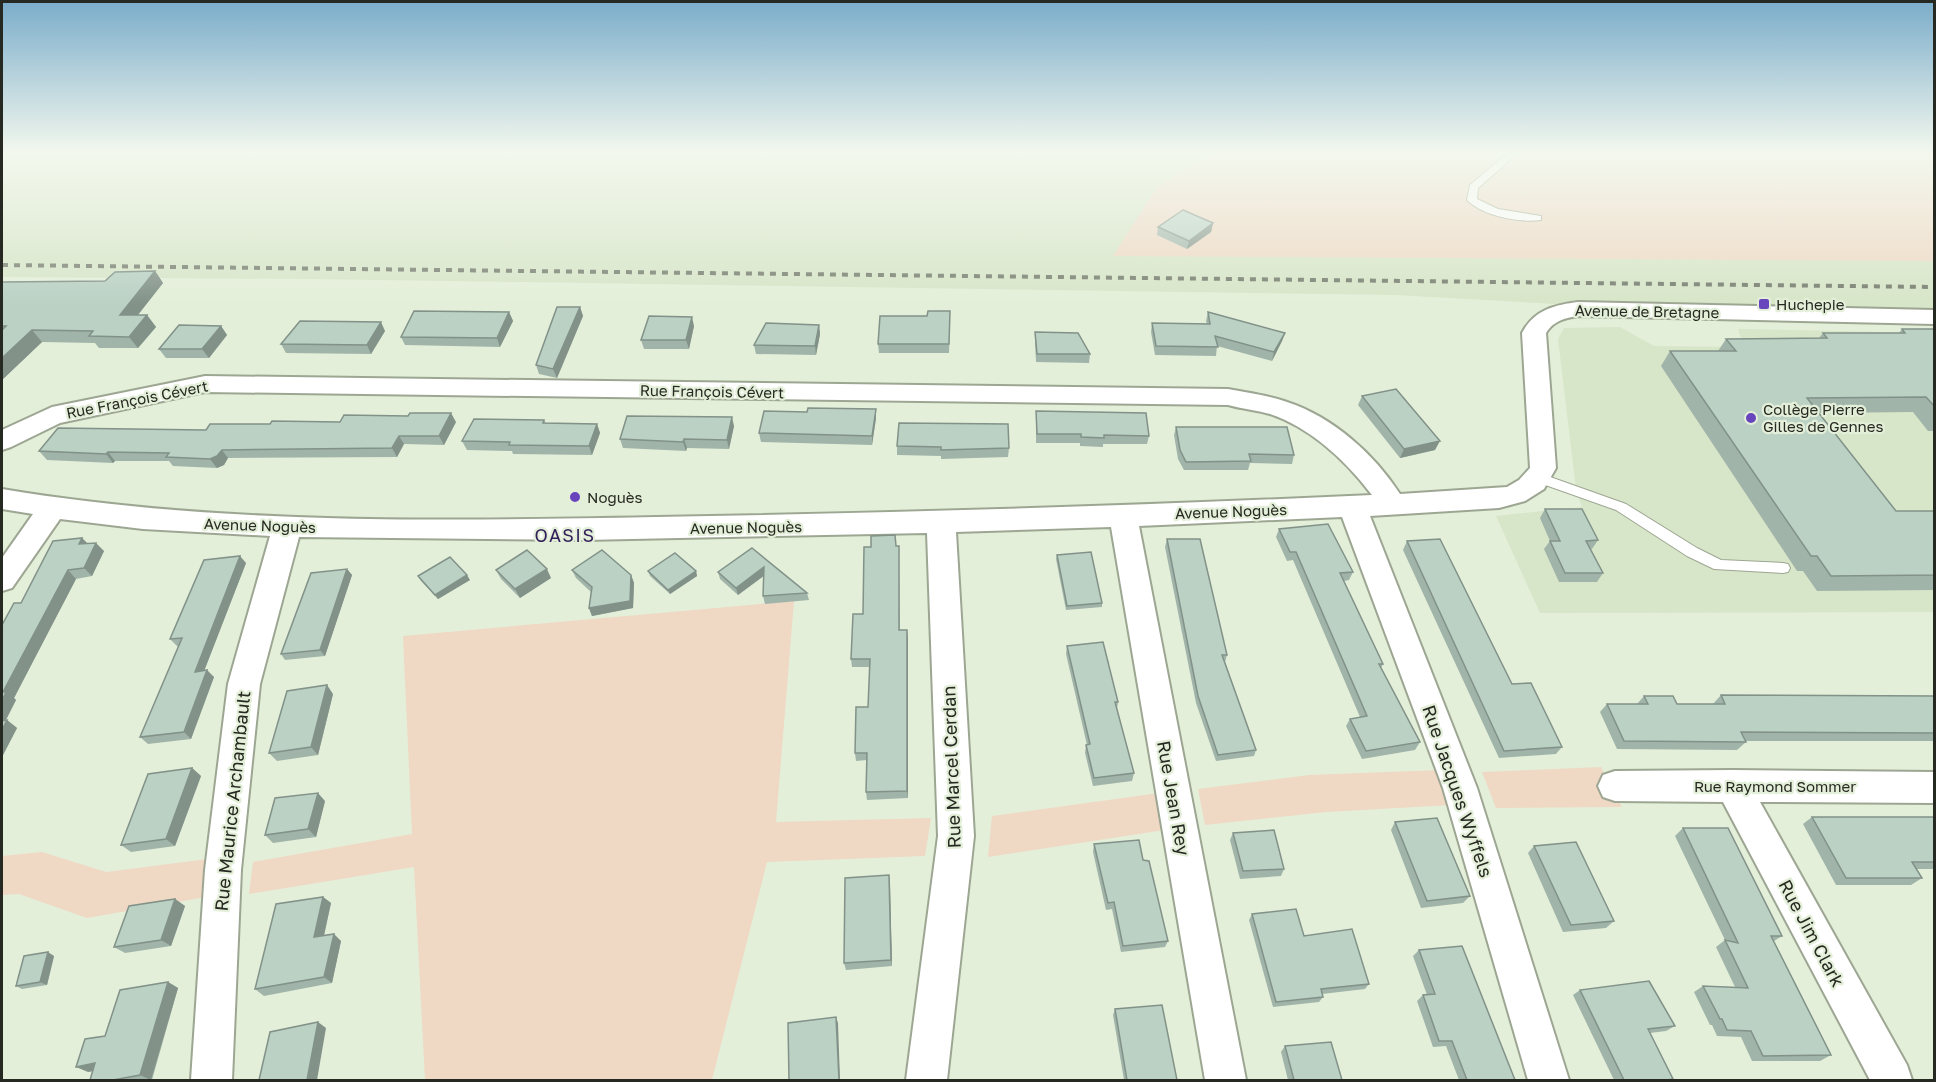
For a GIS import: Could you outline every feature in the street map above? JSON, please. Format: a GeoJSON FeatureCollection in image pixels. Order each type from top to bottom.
{"type":"FeatureCollection","features":[{"type":"Feature","properties":{"kind":"street","name":"Avenue de Bretagne"},"geometry":{"type":"LineString","coordinates":[[1539,478],[1543,456],[1534,333],[1537,325],[1552,315],[1578,309],[1935,317]]}},
{"type":"Feature","properties":{"kind":"street","name":"Rue François Cévert"},"geometry":{"type":"LineString","coordinates":[[2,441],[52,416],[204,384],[1228,398],[1286,410],[1342,444],[1383,489],[1392,504]]}},
{"type":"Feature","properties":{"kind":"street","name":"Avenue Noguès"},"geometry":{"type":"LineString","coordinates":[[2,499],[52,509],[178,523],[287,527],[567,530],[941,524],[1491,499],[1525,491],[1539,478]]}},
{"type":"Feature","properties":{"kind":"street","name":"Rue Jacques Wyffels"},"geometry":{"type":"LineString","coordinates":[[1352,506],[1460,788],[1549,1080]]}},
{"type":"Feature","properties":{"kind":"street"},"geometry":{"type":"LineString","coordinates":[[2,580],[52,509]]}},
{"type":"Feature","properties":{"kind":"street","name":"Rue Jean Rey"},"geometry":{"type":"LineString","coordinates":[[1123,515],[1226,1080]]}},
{"type":"Feature","properties":{"kind":"street","name":"Rue Marcel Cerdan"},"geometry":{"type":"LineString","coordinates":[[927,1080],[956,836],[941,524]]}},
{"type":"Feature","properties":{"kind":"street","name":"Rue Maurice Archambault"},"geometry":{"type":"LineString","coordinates":[[212,1080],[223,870],[244,684],[287,527]]}},
{"type":"Feature","properties":{"kind":"street","name":"Rue Jim Clark"},"geometry":{"type":"LineString","coordinates":[[1732,785],[1892,1080]]}},
{"type":"Feature","properties":{"kind":"street","name":"Rue Raymond Sommer"},"geometry":{"type":"LineString","coordinates":[[1615,786],[1935,787]]}},
{"type":"Feature","properties":{"kind":"lane"},"geometry":{"type":"LineString","coordinates":[[1477,204],[1512,216],[1537,218]]}},
{"type":"Feature","properties":{"kind":"lane"},"geometry":{"type":"LineString","coordinates":[[1539,478],[1621,507],[1692,552],[1719,565],[1783,568]]}},
{"type":"Feature","properties":{"kind":"shaded area"},"geometry":{"type":"Polygon","coordinates":[[[2,204],[1934,204],[1934,309],[1555,304],[1395,295],[314,279],[2,277],[2,204]]]}},
{"type":"Feature","properties":{"kind":"shaded area"},"geometry":{"type":"Polygon","coordinates":[[[1146,204],[1934,204],[1934,261],[1113,256],[1146,204]]]}},
{"type":"Feature","properties":{"kind":"shaded area","name":"Collège Pierre Gilles de Gennes"},"geometry":{"type":"Polygon","coordinates":[[[1620,327],[1654,346],[1744,347],[1738,329],[1934,333],[1934,612],[1540,613],[1496,516],[1582,507],[1576,489],[1558,339],[1564,328],[1620,327]]]}},
{"type":"Feature","properties":{"kind":"shaded area"},"geometry":{"type":"Polygon","coordinates":[[[794,601],[776,822],[931,818],[925,856],[767,862],[712,1080],[425,1080],[414,867],[249,894],[253,862],[412,834],[403,636],[794,601]]]}},
{"type":"Feature","properties":{"kind":"shaded area"},"geometry":{"type":"Polygon","coordinates":[[[1601,767],[1622,807],[1496,808],[1482,772],[1601,767]]]}},
{"type":"Feature","properties":{"kind":"shaded area"},"geometry":{"type":"Polygon","coordinates":[[[1441,770],[1451,805],[1326,812],[1205,825],[1198,789],[1309,775],[1441,770]]]}},
{"type":"Feature","properties":{"kind":"shaded area"},"geometry":{"type":"Polygon","coordinates":[[[1159,793],[1165,830],[988,857],[992,816],[1159,793]]]}},
{"type":"Feature","properties":{"kind":"shaded area"},"geometry":{"type":"Polygon","coordinates":[[[42,852],[106,872],[208,859],[206,897],[87,918],[19,894],[2,895],[2,856],[42,852]]]}},
{"type":"Feature","properties":{"kind":"building"},"geometry":{"type":"Polygon","coordinates":[[[1183,210],[1213,223],[1189,241],[1158,227],[1183,210]]]}},
{"type":"Feature","properties":{"kind":"building"},"geometry":{"type":"Polygon","coordinates":[[[155,271],[120,315],[147,315],[129,337],[89,336],[93,331],[32,330],[2,358],[2,330],[6,326],[2,326],[2,282],[105,281],[115,272],[155,271]]]}},
{"type":"Feature","properties":{"kind":"building"},"geometry":{"type":"Polygon","coordinates":[[[557,307],[580,307],[553,369],[536,365],[557,307]]]}},
{"type":"Feature","properties":{"kind":"building"},"geometry":{"type":"Polygon","coordinates":[[[414,311],[509,312],[497,338],[401,337],[414,311]]]}},
{"type":"Feature","properties":{"kind":"building"},"geometry":{"type":"Polygon","coordinates":[[[928,311],[950,311],[949,344],[878,344],[880,316],[927,316],[928,311]]]}},
{"type":"Feature","properties":{"kind":"building"},"geometry":{"type":"Polygon","coordinates":[[[1208,312],[1285,333],[1274,352],[1215,336],[1218,347],[1156,346],[1152,323],[1210,324],[1208,312]]]}},
{"type":"Feature","properties":{"kind":"building"},"geometry":{"type":"Polygon","coordinates":[[[649,316],[692,317],[686,340],[641,340],[649,316]]]}},
{"type":"Feature","properties":{"kind":"building"},"geometry":{"type":"Polygon","coordinates":[[[300,321],[381,322],[367,345],[281,344],[300,321]]]}},
{"type":"Feature","properties":{"kind":"building"},"geometry":{"type":"Polygon","coordinates":[[[766,323],[819,325],[815,346],[754,345],[766,323]]]}},
{"type":"Feature","properties":{"kind":"building"},"geometry":{"type":"Polygon","coordinates":[[[179,325],[221,326],[202,349],[159,349],[179,325]]]}},
{"type":"Feature","properties":{"kind":"building"},"geometry":{"type":"Polygon","coordinates":[[[1902,329],[1935,329],[1935,407],[1926,397],[1807,398],[1896,511],[1935,511],[1935,575],[1831,576],[1817,556],[1811,556],[1670,351],[1736,351],[1726,339],[1827,338],[1823,333],[1905,333],[1902,329]]]}},
{"type":"Feature","properties":{"kind":"building"},"geometry":{"type":"Polygon","coordinates":[[[1035,332],[1078,333],[1090,354],[1037,354],[1035,332]]]}},
{"type":"Feature","properties":{"kind":"building"},"geometry":{"type":"Polygon","coordinates":[[[1396,389],[1440,441],[1404,449],[1362,396],[1396,389]]]}},
{"type":"Feature","properties":{"kind":"building"},"geometry":{"type":"Polygon","coordinates":[[[808,408],[876,409],[872,436],[759,433],[764,411],[807,412],[808,408]]]}},
{"type":"Feature","properties":{"kind":"building"},"geometry":{"type":"Polygon","coordinates":[[[1036,411],[1146,413],[1149,436],[1104,435],[1104,438],[1081,437],[1081,434],[1037,434],[1036,411]]]}},
{"type":"Feature","properties":{"kind":"building"},"geometry":{"type":"Polygon","coordinates":[[[410,413],[451,413],[439,436],[399,436],[392,448],[222,450],[210,459],[166,457],[169,453],[108,452],[106,454],[39,451],[58,428],[206,430],[210,424],[270,424],[272,421],[340,422],[344,415],[408,416],[410,413]]]}},
{"type":"Feature","properties":{"kind":"building"},"geometry":{"type":"Polygon","coordinates":[[[627,416],[732,417],[727,440],[684,439],[683,442],[620,439],[627,416]]]}},
{"type":"Feature","properties":{"kind":"building"},"geometry":{"type":"Polygon","coordinates":[[[474,419],[544,420],[543,423],[597,424],[589,446],[509,445],[510,442],[462,441],[474,419]]]}},
{"type":"Feature","properties":{"kind":"building"},"geometry":{"type":"Polygon","coordinates":[[[899,423],[1008,424],[1009,448],[941,450],[941,447],[897,446],[899,423]]]}},
{"type":"Feature","properties":{"kind":"building"},"geometry":{"type":"Polygon","coordinates":[[[1176,427],[1287,427],[1294,455],[1249,454],[1251,461],[1186,462],[1180,450],[1176,427]]]}},
{"type":"Feature","properties":{"kind":"building"},"geometry":{"type":"Polygon","coordinates":[[[1545,509],[1582,509],[1598,540],[1586,541],[1603,573],[1565,573],[1550,541],[1560,541],[1545,509]]]}},
{"type":"Feature","properties":{"kind":"building"},"geometry":{"type":"Polygon","coordinates":[[[1328,524],[1353,572],[1340,573],[1383,664],[1379,664],[1420,742],[1366,751],[1350,719],[1367,716],[1296,552],[1290,552],[1279,529],[1328,524]]]}},
{"type":"Feature","properties":{"kind":"building"},"geometry":{"type":"Polygon","coordinates":[[[895,535],[896,546],[899,546],[899,630],[907,630],[907,791],[866,792],[867,753],[855,753],[856,707],[868,707],[870,659],[851,659],[853,614],[863,614],[864,547],[871,547],[871,536],[895,535]]]}},
{"type":"Feature","properties":{"kind":"building"},"geometry":{"type":"Polygon","coordinates":[[[82,538],[79,544],[96,543],[84,568],[68,570],[3,692],[6,692],[2,701],[2,625],[14,603],[21,603],[53,541],[82,538]]]}},
{"type":"Feature","properties":{"kind":"building"},"geometry":{"type":"Polygon","coordinates":[[[1167,539],[1200,539],[1227,655],[1222,655],[1256,750],[1218,755],[1198,696],[1167,539]]]}},
{"type":"Feature","properties":{"kind":"building"},"geometry":{"type":"Polygon","coordinates":[[[1440,539],[1512,684],[1531,683],[1562,747],[1504,751],[1407,541],[1440,539]]]}},
{"type":"Feature","properties":{"kind":"building"},"geometry":{"type":"Polygon","coordinates":[[[752,548],[807,593],[763,596],[764,567],[736,588],[718,572],[752,548]]]}},
{"type":"Feature","properties":{"kind":"building"},"geometry":{"type":"Polygon","coordinates":[[[527,550],[547,569],[515,589],[496,570],[527,550]]]}},
{"type":"Feature","properties":{"kind":"building"},"geometry":{"type":"Polygon","coordinates":[[[602,550],[631,575],[630,601],[589,608],[592,587],[572,570],[602,550]]]}},
{"type":"Feature","properties":{"kind":"building"},"geometry":{"type":"Polygon","coordinates":[[[1091,552],[1102,603],[1067,606],[1057,555],[1091,552]]]}},
{"type":"Feature","properties":{"kind":"building"},"geometry":{"type":"Polygon","coordinates":[[[675,553],[696,571],[668,590],[648,571],[675,553]]]}},
{"type":"Feature","properties":{"kind":"building"},"geometry":{"type":"Polygon","coordinates":[[[240,556],[195,672],[207,670],[184,732],[140,737],[182,638],[170,639],[204,560],[240,556]]]}},
{"type":"Feature","properties":{"kind":"building"},"geometry":{"type":"Polygon","coordinates":[[[450,557],[467,575],[435,595],[418,576],[450,557]]]}},
{"type":"Feature","properties":{"kind":"building"},"geometry":{"type":"Polygon","coordinates":[[[347,569],[320,650],[281,654],[311,573],[347,569]]]}},
{"type":"Feature","properties":{"kind":"building"},"geometry":{"type":"Polygon","coordinates":[[[1103,642],[1118,702],[1115,702],[1134,773],[1094,778],[1086,745],[1090,744],[1067,646],[1103,642]]]}},
{"type":"Feature","properties":{"kind":"building"},"geometry":{"type":"Polygon","coordinates":[[[327,685],[311,747],[269,753],[287,691],[327,685]]]}},
{"type":"Feature","properties":{"kind":"building"},"geometry":{"type":"Polygon","coordinates":[[[1721,695],[1935,696],[1935,733],[1741,732],[1746,742],[1624,741],[1607,704],[1648,704],[1644,696],[1673,696],[1677,704],[1725,704],[1721,695]]]}},
{"type":"Feature","properties":{"kind":"building"},"geometry":{"type":"Polygon","coordinates":[[[192,768],[166,839],[121,845],[148,774],[192,768]]]}},
{"type":"Feature","properties":{"kind":"building"},"geometry":{"type":"Polygon","coordinates":[[[318,793],[308,829],[265,835],[275,798],[318,793]]]}},
{"type":"Feature","properties":{"kind":"building"},"geometry":{"type":"Polygon","coordinates":[[[1812,817],[1935,817],[1935,862],[1912,862],[1922,878],[1846,878],[1812,817]]]}},
{"type":"Feature","properties":{"kind":"building"},"geometry":{"type":"Polygon","coordinates":[[[1437,818],[1470,896],[1427,901],[1395,822],[1437,818]]]}},
{"type":"Feature","properties":{"kind":"building"},"geometry":{"type":"Polygon","coordinates":[[[1683,828],[1728,828],[1782,936],[1771,936],[1831,1055],[1763,1056],[1751,1031],[1727,1030],[1703,986],[1748,988],[1725,940],[1738,943],[1683,828]]]}},
{"type":"Feature","properties":{"kind":"building"},"geometry":{"type":"Polygon","coordinates":[[[1274,830],[1284,869],[1243,871],[1233,833],[1274,830]]]}},
{"type":"Feature","properties":{"kind":"building"},"geometry":{"type":"Polygon","coordinates":[[[1139,840],[1143,860],[1149,861],[1168,941],[1123,946],[1114,902],[1108,903],[1094,844],[1139,840]]]}},
{"type":"Feature","properties":{"kind":"building"},"geometry":{"type":"Polygon","coordinates":[[[1576,842],[1614,921],[1571,925],[1534,846],[1576,842]]]}},
{"type":"Feature","properties":{"kind":"building"},"geometry":{"type":"Polygon","coordinates":[[[889,875],[891,960],[844,963],[845,878],[889,875]]]}},
{"type":"Feature","properties":{"kind":"building"},"geometry":{"type":"Polygon","coordinates":[[[323,897],[314,937],[334,934],[324,977],[255,989],[276,904],[323,897]]]}},
{"type":"Feature","properties":{"kind":"building"},"geometry":{"type":"Polygon","coordinates":[[[175,899],[161,940],[114,947],[129,906],[175,899]]]}},
{"type":"Feature","properties":{"kind":"building"},"geometry":{"type":"Polygon","coordinates":[[[1296,909],[1304,936],[1352,929],[1369,984],[1321,989],[1323,997],[1276,1002],[1252,914],[1296,909]]]}},
{"type":"Feature","properties":{"kind":"building"},"geometry":{"type":"Polygon","coordinates":[[[1462,946],[1515,1080],[1467,1080],[1452,1041],[1439,1041],[1423,995],[1435,994],[1419,950],[1462,946]]]}},
{"type":"Feature","properties":{"kind":"building"},"geometry":{"type":"Polygon","coordinates":[[[48,952],[40,982],[16,986],[24,956],[48,952]]]}},
{"type":"Feature","properties":{"kind":"building"},"geometry":{"type":"Polygon","coordinates":[[[1649,981],[1675,1026],[1648,1029],[1673,1079],[1624,1080],[1580,990],[1649,981]]]}},
{"type":"Feature","properties":{"kind":"building"},"geometry":{"type":"Polygon","coordinates":[[[168,982],[140,1075],[113,1080],[90,1080],[95,1063],[76,1067],[85,1039],[105,1036],[120,990],[168,982]]]}},
{"type":"Feature","properties":{"kind":"building"},"geometry":{"type":"Polygon","coordinates":[[[1162,1005],[1177,1080],[1127,1080],[1115,1009],[1162,1005]]]}},
{"type":"Feature","properties":{"kind":"building"},"geometry":{"type":"Polygon","coordinates":[[[836,1017],[839,1080],[789,1080],[788,1023],[836,1017]]]}},
{"type":"Feature","properties":{"kind":"building"},"geometry":{"type":"Polygon","coordinates":[[[318,1022],[307,1080],[259,1080],[270,1032],[318,1022]]]}},
{"type":"Feature","properties":{"kind":"building"},"geometry":{"type":"Polygon","coordinates":[[[1331,1042],[1342,1080],[1294,1080],[1285,1046],[1331,1042]]]}},
{"type":"Feature","properties":{"kind":"railway"},"geometry":{"type":"LineString","coordinates":[[2,265],[1934,287]]}},
{"type":"Feature","properties":{"kind":"place","name":"Huchepie"},"geometry":{"type":"Point","coordinates":[1764,304]}},
{"type":"Feature","properties":{"kind":"place","name":"Collège Pierre Gilles de Gennes"},"geometry":{"type":"Point","coordinates":[1751,418]}},
{"type":"Feature","properties":{"kind":"place","name":"Noguès"},"geometry":{"type":"Point","coordinates":[575,497]}},
{"type":"Feature","properties":{"kind":"district","name":"OASIS"},"geometry":{"type":"Point","coordinates":[565,535]}}]}
